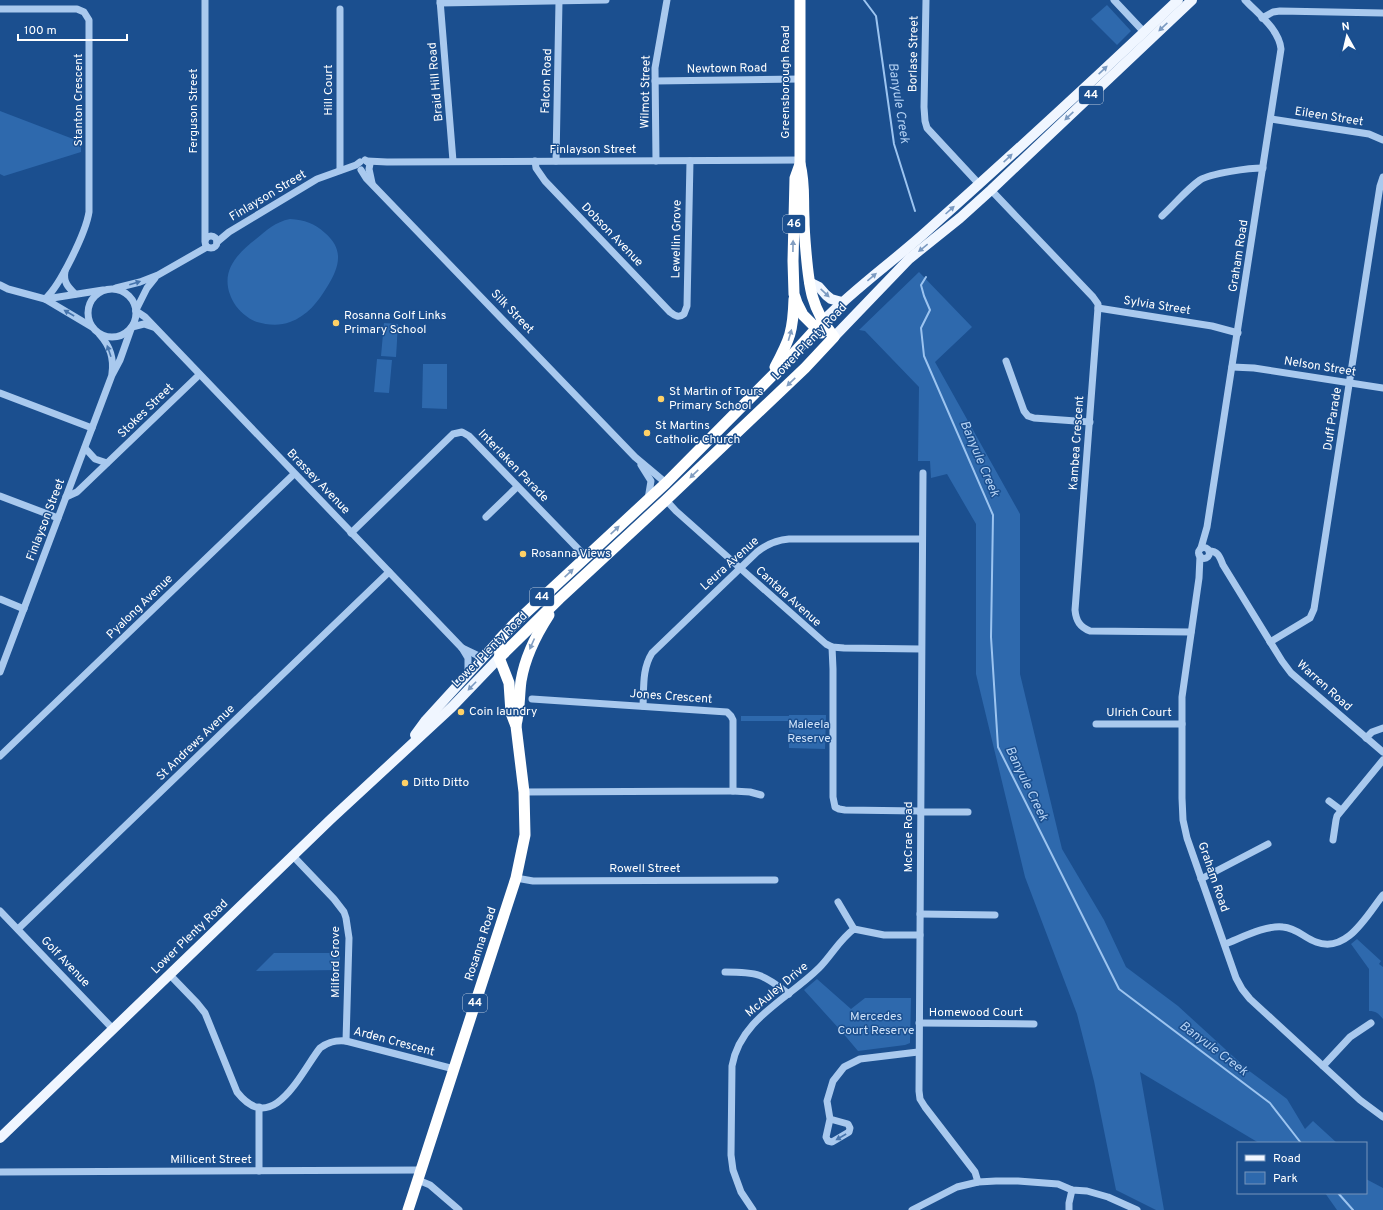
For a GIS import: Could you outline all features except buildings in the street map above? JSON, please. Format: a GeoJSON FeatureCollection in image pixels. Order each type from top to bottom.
{"type":"FeatureCollection","features":[{"type":"Feature","properties":{"kind":"highway","name":"Greensborough Road"},"geometry":{"type":"LineString","coordinates":[[800,0],[800,162],[804,179],[804,220],[808,282],[819,324]]}},
{"type":"Feature","properties":{"kind":"highway","name":"Greensborough Road"},"geometry":{"type":"LineString","coordinates":[[800,162],[795,178],[794,294],[798,307],[805,317],[824,325],[832,339]]}},
{"type":"Feature","properties":{"kind":"highway","name":"46"},"geometry":{"type":"LineString","coordinates":[[768,380],[791,334],[794,313],[794,285]]}},
{"type":"Feature","properties":{"kind":"highway","name":"Lower Plenty Road"},"geometry":{"type":"LineString","coordinates":[[500,639],[516,622],[666,483],[797,350],[819,324]]}},
{"type":"Feature","properties":{"kind":"highway","name":"Lower Plenty Road"},"geometry":{"type":"LineString","coordinates":[[499,658],[533,624],[805,368],[832,339]]}},
{"type":"Feature","properties":{"kind":"highway"},"geometry":{"type":"LineString","coordinates":[[797,350],[808,344],[812,344],[816,347],[818,354]]}},
{"type":"Feature","properties":{"kind":"highway","name":"Rosanna Road"},"geometry":{"type":"LineString","coordinates":[[516,726],[524,668],[535,638],[560,599]]}},
{"type":"Feature","properties":{"kind":"highway"},"geometry":{"type":"LineString","coordinates":[[516,622],[522,627],[533,624]]}},
{"type":"Feature","properties":{"kind":"highway"},"geometry":{"type":"LineString","coordinates":[[500,639],[511,646],[522,657],[524,668]]}},
{"type":"Feature","properties":{"kind":"highway","name":"Rosanna Road"},"geometry":{"type":"LineString","coordinates":[[408,1210],[516,878],[525,835],[524,792],[516,726],[511,713],[509,683],[499,658],[500,639]]}},
{"type":"Feature","properties":{"kind":"main road","name":"Lower Plenty Road"},"geometry":{"type":"LineString","coordinates":[[819,324],[842,302],[921,236],[979,184],[1178,0]]}},
{"type":"Feature","properties":{"kind":"main road","name":"Lower Plenty Road"},"geometry":{"type":"LineString","coordinates":[[832,339],[909,259],[960,218],[991,190],[1192,0]]}},
{"type":"Feature","properties":{"kind":"main road"},"geometry":{"type":"LineString","coordinates":[[808,282],[819,287],[831,299],[842,302]]}},
{"type":"Feature","properties":{"kind":"main road","name":"Lower Plenty Road"},"geometry":{"type":"LineString","coordinates":[[399,756],[426,720],[500,639]]}},
{"type":"Feature","properties":{"kind":"main road","name":"Lower Plenty Road"},"geometry":{"type":"LineString","coordinates":[[0,1138],[293,856],[452,707],[499,658]]}},
{"type":"Feature","properties":{"kind":"street","name":"Ferguson Street"},"geometry":{"type":"LineString","coordinates":[[205,0],[206,222],[210,240]]}},
{"type":"Feature","properties":{"kind":"street","name":"Falcon Road"},"geometry":{"type":"LineString","coordinates":[[555,0],[556,161]]}},
{"type":"Feature","properties":{"kind":"street"},"geometry":{"type":"LineString","coordinates":[[440,2],[606,0]]}},
{"type":"Feature","properties":{"kind":"street","name":"Wilmot Street"},"geometry":{"type":"LineString","coordinates":[[656,161],[655,81],[657,56],[667,0]]}},
{"type":"Feature","properties":{"kind":"street","name":"Borlase Street"},"geometry":{"type":"LineString","coordinates":[[926,0],[924,107],[927,128],[979,184]]}},
{"type":"Feature","properties":{"kind":"street"},"geometry":{"type":"LineString","coordinates":[[1114,0],[1144,32]]}},
{"type":"Feature","properties":{"kind":"street","name":"Graham Road"},"geometry":{"type":"LineString","coordinates":[[1245,0],[1278,36],[1281,49],[1207,527],[1206,553],[1200,578],[1183,687],[1183,820],[1187,838],[1236,978],[1246,994],[1360,1100],[1383,1117]]}},
{"type":"Feature","properties":{"kind":"street","name":"Braid Hill Road"},"geometry":{"type":"LineString","coordinates":[[440,2],[453,162]]}},
{"type":"Feature","properties":{"kind":"street","name":"Stanton Crescent"},"geometry":{"type":"LineString","coordinates":[[0,9],[77,9],[84,12],[89,20],[90,212],[85,230],[55,288],[46,299]]}},
{"type":"Feature","properties":{"kind":"street","name":"Hill Court"},"geometry":{"type":"LineString","coordinates":[[340,9],[340,170]]}},
{"type":"Feature","properties":{"kind":"street"},"geometry":{"type":"LineString","coordinates":[[1262,18],[1272,12],[1280,11],[1383,13]]}},
{"type":"Feature","properties":{"kind":"street","name":"Newtown Road"},"geometry":{"type":"LineString","coordinates":[[655,81],[800,79]]}},
{"type":"Feature","properties":{"kind":"street","name":"Eileen Street"},"geometry":{"type":"LineString","coordinates":[[1271,119],[1369,134],[1383,140]]}},
{"type":"Feature","properties":{"kind":"street","name":"Dobson Avenue"},"geometry":{"type":"LineString","coordinates":[[535,161],[537,170],[550,187],[670,312],[676,316],[682,316]]}},
{"type":"Feature","properties":{"kind":"street","name":"Lewellin Grove"},"geometry":{"type":"LineString","coordinates":[[682,316],[686,312],[687,304],[690,161]]}},
{"type":"Feature","properties":{"kind":"street","name":"Finlayson Street"},"geometry":{"type":"LineString","coordinates":[[109,289],[140,282],[158,274],[195,253],[210,240],[229,232],[317,179],[340,170],[365,167],[387,162],[800,162]]}},
{"type":"Feature","properties":{"kind":"street","name":"Silk Street"},"geometry":{"type":"LineString","coordinates":[[365,167],[372,183],[635,457],[666,483]]}},
{"type":"Feature","properties":{"kind":"street"},"geometry":{"type":"LineString","coordinates":[[1162,216],[1202,179],[1212,175],[1252,168],[1263,168]]}},
{"type":"Feature","properties":{"kind":"street","name":"Duff Parade"},"geometry":{"type":"LineString","coordinates":[[1270,642],[1307,620],[1313,613],[1380,186],[1383,177]]}},
{"type":"Feature","properties":{"kind":"street"},"geometry":{"type":"LineString","coordinates":[[991,190],[1093,297],[1098,304],[1098,308]]}},
{"type":"Feature","properties":{"kind":"street"},"geometry":{"type":"LineString","coordinates":[[65,269],[65,283],[75,294]]}},
{"type":"Feature","properties":{"kind":"street","name":"Finlayson Street"},"geometry":{"type":"LineString","coordinates":[[136,310],[148,286],[158,274]]}},
{"type":"Feature","properties":{"kind":"street"},"geometry":{"type":"LineString","coordinates":[[0,285],[8,289],[46,299],[102,335],[111,337],[124,334],[131,328],[136,320],[134,303],[128,295],[122,291],[109,289],[46,299]]}},
{"type":"Feature","properties":{"kind":"street"},"geometry":{"type":"LineString","coordinates":[[94,329],[88,317],[89,306],[97,294],[109,289]]}},
{"type":"Feature","properties":{"kind":"street","name":"Sylvia Street"},"geometry":{"type":"LineString","coordinates":[[1098,308],[1238,330]]}},
{"type":"Feature","properties":{"kind":"street","name":"Kambea Crescent"},"geometry":{"type":"LineString","coordinates":[[1098,308],[1075,610],[1076,619],[1082,627],[1090,631],[1191,632]]}},
{"type":"Feature","properties":{"kind":"street","name":"Brassey Avenue"},"geometry":{"type":"LineString","coordinates":[[136,310],[143,315],[462,648],[468,658],[468,673]]}},
{"type":"Feature","properties":{"kind":"street","name":"Brassey Avenue"},"geometry":{"type":"LineString","coordinates":[[131,328],[145,324],[158,331]]}},
{"type":"Feature","properties":{"kind":"street","name":"Finlayson Street"},"geometry":{"type":"LineString","coordinates":[[0,672],[131,328]]}},
{"type":"Feature","properties":{"kind":"street","name":"Finlayson Street"},"geometry":{"type":"LineString","coordinates":[[94,329],[104,340],[109,350],[112,362],[112,375]]}},
{"type":"Feature","properties":{"kind":"street"},"geometry":{"type":"LineString","coordinates":[[1006,361],[1022,407],[1028,416],[1034,418],[1090,422]]}},
{"type":"Feature","properties":{"kind":"street","name":"Nelson Street"},"geometry":{"type":"LineString","coordinates":[[1233,364],[1383,388]]}},
{"type":"Feature","properties":{"kind":"street","name":"Stokes Street"},"geometry":{"type":"LineString","coordinates":[[66,497],[77,492],[200,375]]}},
{"type":"Feature","properties":{"kind":"street"},"geometry":{"type":"LineString","coordinates":[[0,393],[92,428]]}},
{"type":"Feature","properties":{"kind":"street","name":"Interlaken Parade"},"geometry":{"type":"LineString","coordinates":[[351,533],[453,434],[459,432],[466,434],[586,557]]}},
{"type":"Feature","properties":{"kind":"street"},"geometry":{"type":"LineString","coordinates":[[85,448],[95,459],[107,463]]}},
{"type":"Feature","properties":{"kind":"street","name":"Silk Street"},"geometry":{"type":"LineString","coordinates":[[635,457],[651,481],[648,500]]}},
{"type":"Feature","properties":{"kind":"street","name":"McCrae Road"},"geometry":{"type":"LineString","coordinates":[[923,473],[918,1052],[919,1090],[920,1098],[975,1172],[978,1182]]}},
{"type":"Feature","properties":{"kind":"street","name":"Pyalong Avenue"},"geometry":{"type":"LineString","coordinates":[[0,756],[294,474]]}},
{"type":"Feature","properties":{"kind":"street"},"geometry":{"type":"LineString","coordinates":[[486,517],[517,486]]}},
{"type":"Feature","properties":{"kind":"street"},"geometry":{"type":"LineString","coordinates":[[0,496],[58,518]]}},
{"type":"Feature","properties":{"kind":"street","name":"Cantala Avenue"},"geometry":{"type":"LineString","coordinates":[[666,500],[676,511],[819,639],[832,647]]}},
{"type":"Feature","properties":{"kind":"street","name":"Leura Avenue"},"geometry":{"type":"LineString","coordinates":[[643,706],[645,672],[647,662],[652,653],[762,548],[783,539],[922,539]]}},
{"type":"Feature","properties":{"kind":"street","name":"Warren Road"},"geometry":{"type":"LineString","coordinates":[[1206,553],[1223,566],[1282,661],[1295,678],[1383,752]]}},
{"type":"Feature","properties":{"kind":"street","name":"St Andrews Avenue"},"geometry":{"type":"LineString","coordinates":[[18,929],[389,572]]}},
{"type":"Feature","properties":{"kind":"street"},"geometry":{"type":"LineString","coordinates":[[0,599],[24,609]]}},
{"type":"Feature","properties":{"kind":"street"},"geometry":{"type":"LineString","coordinates":[[921,649],[832,647],[834,669],[833,797],[835,807],[839,810],[968,812]]}},
{"type":"Feature","properties":{"kind":"street","name":"Brassey Avenue"},"geometry":{"type":"LineString","coordinates":[[462,648],[483,658]]}},
{"type":"Feature","properties":{"kind":"street","name":"Jones Crescent"},"geometry":{"type":"LineString","coordinates":[[532,699],[723,711],[730,714],[733,723],[733,791]]}},
{"type":"Feature","properties":{"kind":"street","name":"Ulrich Court"},"geometry":{"type":"LineString","coordinates":[[1096,724],[1182,724]]}},
{"type":"Feature","properties":{"kind":"street"},"geometry":{"type":"LineString","coordinates":[[1366,738],[1372,732],[1383,728]]}},
{"type":"Feature","properties":{"kind":"street"},"geometry":{"type":"LineString","coordinates":[[1333,840],[1336,820],[1341,810],[1383,760]]}},
{"type":"Feature","properties":{"kind":"street"},"geometry":{"type":"LineString","coordinates":[[524,792],[733,791],[750,792],[761,795]]}},
{"type":"Feature","properties":{"kind":"street"},"geometry":{"type":"LineString","coordinates":[[1329,801],[1341,810]]}},
{"type":"Feature","properties":{"kind":"street"},"geometry":{"type":"LineString","coordinates":[[1201,878],[1268,844]]}},
{"type":"Feature","properties":{"kind":"street","name":"Milford Grove"},"geometry":{"type":"LineString","coordinates":[[293,856],[334,899],[346,918],[349,938],[346,1040]]}},
{"type":"Feature","properties":{"kind":"street","name":"Rowell Street"},"geometry":{"type":"LineString","coordinates":[[516,878],[533,881],[775,880]]}},
{"type":"Feature","properties":{"kind":"street"},"geometry":{"type":"LineString","coordinates":[[1225,944],[1268,928],[1282,926],[1295,930],[1316,942],[1326,944],[1336,943],[1346,939],[1353,932],[1383,895]]}},
{"type":"Feature","properties":{"kind":"street"},"geometry":{"type":"LineString","coordinates":[[838,902],[854,929],[884,935],[920,935]]}},
{"type":"Feature","properties":{"kind":"street","name":"Golf Avenue"},"geometry":{"type":"LineString","coordinates":[[0,911],[113,1029]]}},
{"type":"Feature","properties":{"kind":"street"},"geometry":{"type":"LineString","coordinates":[[920,914],[995,915]]}},
{"type":"Feature","properties":{"kind":"street","name":"McAuley Drive"},"geometry":{"type":"LineString","coordinates":[[753,1210],[737,1185],[732,1170],[733,1057],[740,1042],[750,1027],[819,969],[846,936],[854,929]]}},
{"type":"Feature","properties":{"kind":"street"},"geometry":{"type":"LineString","coordinates":[[725,972],[748,972],[760,975],[770,980],[789,994]]}},
{"type":"Feature","properties":{"kind":"street"},"geometry":{"type":"LineString","coordinates":[[170,975],[205,1013],[237,1092],[248,1103],[259,1107],[259,1171]]}},
{"type":"Feature","properties":{"kind":"street"},"geometry":{"type":"LineString","coordinates":[[1323,1066],[1350,1037],[1371,1022]]}},
{"type":"Feature","properties":{"kind":"street","name":"Homewood Court"},"geometry":{"type":"LineString","coordinates":[[919,1023],[1034,1024]]}},
{"type":"Feature","properties":{"kind":"street","name":"Arden Crescent"},"geometry":{"type":"LineString","coordinates":[[259,1107],[273,1106],[282,1100],[316,1054],[324,1045],[334,1041],[346,1040],[454,1069]]}},
{"type":"Feature","properties":{"kind":"street"},"geometry":{"type":"LineString","coordinates":[[830,1119],[827,1101],[832,1081],[844,1067],[860,1059],[918,1052]]}},
{"type":"Feature","properties":{"kind":"street","name":"Millicent Street"},"geometry":{"type":"LineString","coordinates":[[0,1172],[259,1171],[420,1175]]}},
{"type":"Feature","properties":{"kind":"street"},"geometry":{"type":"LineString","coordinates":[[420,1175],[459,1210]]}},
{"type":"Feature","properties":{"kind":"street"},"geometry":{"type":"LineString","coordinates":[[912,1210],[957,1187],[978,1182],[1018,1181],[1058,1184],[1072,1190],[1087,1191],[1108,1197],[1137,1210]]}},
{"type":"Feature","properties":{"kind":"street"},"geometry":{"type":"LineString","coordinates":[[1070,1210],[1069,1203],[1072,1190]]}},
{"type":"Feature","properties":{"kind":"green space"},"geometry":{"type":"Polygon","coordinates":[[[1107,5],[1131,31],[1117,45],[1091,19],[1107,5]]]}},
{"type":"Feature","properties":{"kind":"green space"},"geometry":{"type":"Polygon","coordinates":[[[0,111],[81,142],[81,152],[4,176],[0,174],[0,111]]]}},
{"type":"Feature","properties":{"kind":"green space"},"geometry":{"type":"Polygon","coordinates":[[[290,219],[309,223],[317,227],[331,239],[338,253],[335,273],[320,298],[312,308],[302,316],[290,322],[278,325],[257,322],[250,319],[238,309],[234,303],[229,293],[228,275],[235,259],[248,245],[280,222],[290,219]]]}},
{"type":"Feature","properties":{"kind":"green space"},"geometry":{"type":"Polygon","coordinates":[[[919,272],[972,327],[935,362],[1020,514],[1020,674],[1062,849],[1104,920],[1126,967],[1178,1006],[1248,1070],[1287,1099],[1305,1129],[1313,1121],[1336,1142],[1257,1142],[1140,1072],[1164,1210],[1156,1210],[1116,1190],[1094,1081],[1077,1014],[1025,877],[976,674],[976,524],[947,474],[931,478],[930,461],[918,461],[919,387],[865,331],[859,330],[919,272]]]}},
{"type":"Feature","properties":{"kind":"green space"},"geometry":{"type":"Polygon","coordinates":[[[384,323],[398,324],[396,357],[381,356],[384,323]]]}},
{"type":"Feature","properties":{"kind":"green space"},"geometry":{"type":"Polygon","coordinates":[[[377,359],[392,360],[389,393],[374,392],[377,359]]]}},
{"type":"Feature","properties":{"kind":"green space"},"geometry":{"type":"Polygon","coordinates":[[[423,364],[447,364],[447,409],[422,408],[423,364]]]}},
{"type":"Feature","properties":{"kind":"green space","name":"Maleela Reserve"},"geometry":{"type":"Polygon","coordinates":[[[826,715],[825,749],[789,748],[789,721],[741,721],[741,716],[826,715]]]}},
{"type":"Feature","properties":{"kind":"green space"},"geometry":{"type":"Polygon","coordinates":[[[1357,939],[1381,961],[1379,964],[1383,967],[1383,1019],[1377,1013],[1369,1011],[1369,969],[1351,944],[1357,939]]]}},
{"type":"Feature","properties":{"kind":"green space"},"geometry":{"type":"Polygon","coordinates":[[[274,953],[340,953],[340,970],[256,971],[274,953]]]}},
{"type":"Feature","properties":{"kind":"green space","name":"Mercedes Court Reserve"},"geometry":{"type":"Polygon","coordinates":[[[817,979],[851,1009],[865,998],[911,998],[910,1043],[905,1045],[858,1051],[804,990],[817,979]]]}},
{"type":"Feature","properties":{"kind":"green space"},"geometry":{"type":"Polygon","coordinates":[[[1367,1180],[1383,1188],[1383,1210],[1337,1210],[1326,1194],[1367,1194],[1367,1180]]]}},
{"type":"Feature","properties":{"kind":"waterway","name":"Banyule Creek"},"geometry":{"type":"LineString","coordinates":[[864,0],[876,16],[894,144],[915,211]]}},
{"type":"Feature","properties":{"kind":"waterway","name":"Banyule Creek"},"geometry":{"type":"LineString","coordinates":[[926,277],[921,285],[930,310],[921,328],[924,356],[993,515],[991,637],[998,747],[1119,989],[1270,1103],[1300,1142]]}},
{"type":"Feature","properties":{"kind":"waterway","name":"Banyule Creek"},"geometry":{"type":"LineString","coordinates":[[1339,1194],[1353,1210]]}},
{"type":"Feature","properties":{"kind":"place","name":"Rosanna Golf Links Primary School"},"geometry":{"type":"Point","coordinates":[336,323]}},
{"type":"Feature","properties":{"kind":"place","name":"St Martin of Tours Primary School"},"geometry":{"type":"Point","coordinates":[661,399]}},
{"type":"Feature","properties":{"kind":"place","name":"St Martins Catholic Church"},"geometry":{"type":"Point","coordinates":[647,433]}},
{"type":"Feature","properties":{"kind":"place","name":"Rosanna Views"},"geometry":{"type":"Point","coordinates":[523,554]}},
{"type":"Feature","properties":{"kind":"place","name":"Coin laundry"},"geometry":{"type":"Point","coordinates":[461,712]}},
{"type":"Feature","properties":{"kind":"place","name":"Ditto Ditto"},"geometry":{"type":"Point","coordinates":[405,783]}}]}
